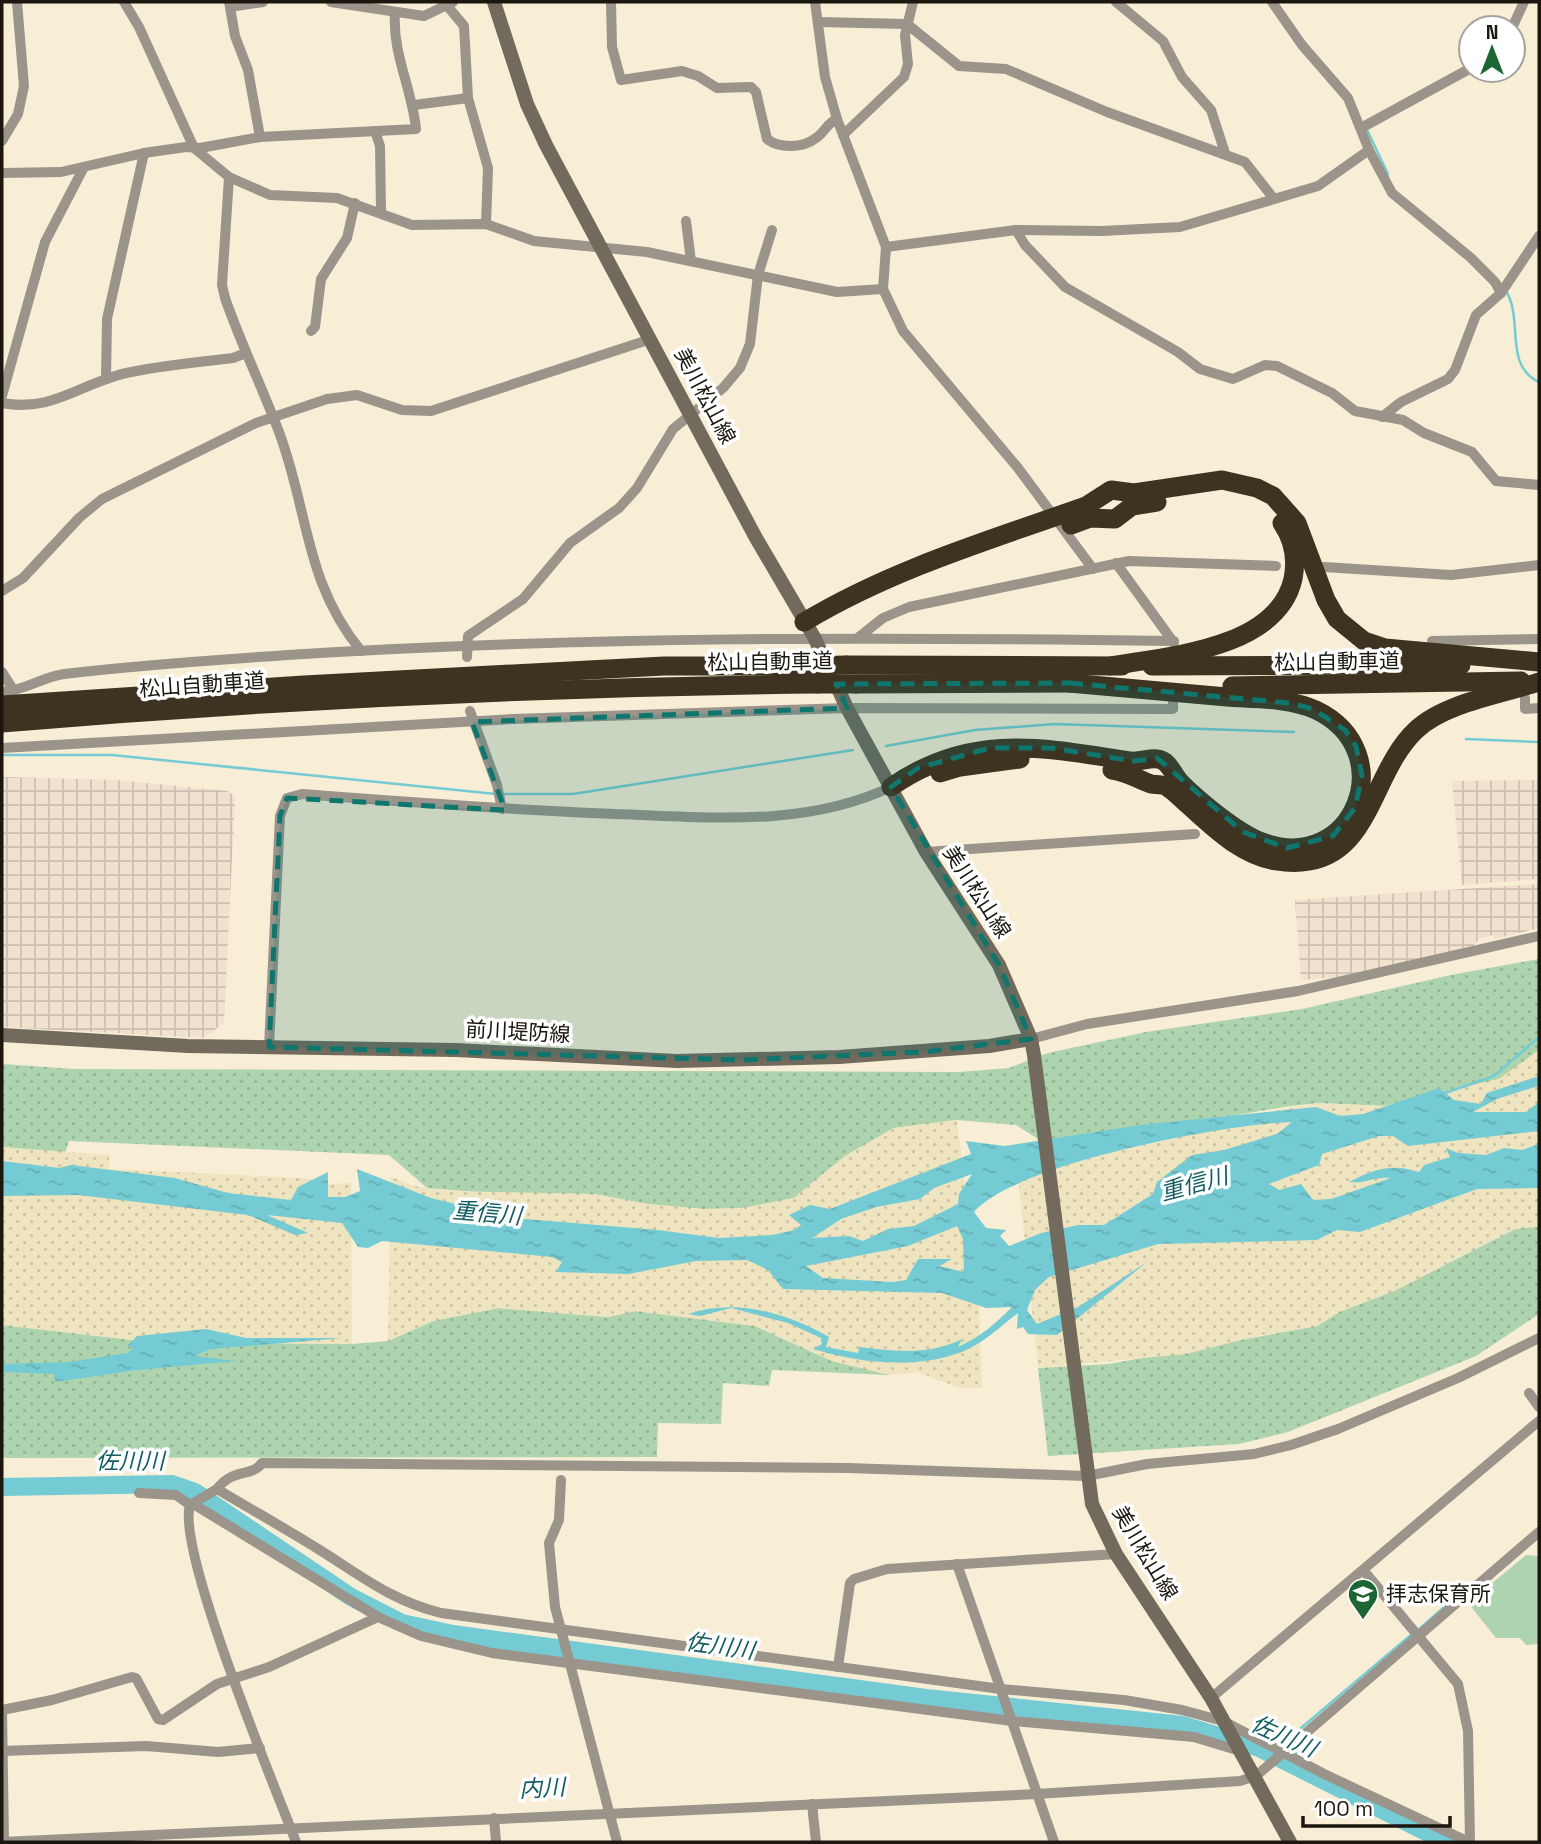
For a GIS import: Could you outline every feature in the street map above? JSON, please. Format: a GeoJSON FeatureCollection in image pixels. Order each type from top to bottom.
{"type":"FeatureCollection","features":[{"type":"Feature","properties":{"kind":"highway"},"geometry":{"type":"LineString","coordinates":[[809,630],[1058,523],[1111,490],[1133,493],[1199,481],[1240,482],[1273,496],[1286,508],[1297,523],[1331,610],[1350,632],[1364,641],[1385,648],[1531,654]]}},
{"type":"Feature","properties":{"kind":"highway"},"geometry":{"type":"LineString","coordinates":[[1058,523],[1090,518],[1115,519],[1132,506],[1223,493],[1264,505],[1277,515],[1289,533],[1294,552],[1290,593],[1281,608],[1268,620],[1230,641],[1110,666]]}},
{"type":"Feature","properties":{"kind":"highway","name":"松山自動車道"},"geometry":{"type":"LineString","coordinates":[[10,722],[385,697],[813,675],[846,665],[1279,668],[1531,654]]}},
{"type":"Feature","properties":{"kind":"highway","name":"松山自動車道"},"geometry":{"type":"LineString","coordinates":[[8,698],[33,702],[664,666],[813,675],[856,684],[1279,686],[1539,681]]}},
{"type":"Feature","properties":{"kind":"highway"},"geometry":{"type":"LineString","coordinates":[[891,787],[960,767],[1030,758],[1125,772],[1136,774],[1155,785],[1166,786],[1220,834],[1249,852],[1275,861],[1308,860],[1342,847],[1352,836],[1374,803],[1395,756],[1417,728],[1458,706],[1539,681]]}},
{"type":"Feature","properties":{"kind":"highway"},"geometry":{"type":"LineString","coordinates":[[891,787],[918,768],[956,754],[990,748],[1037,747],[1135,761],[1157,758],[1167,763],[1183,785],[1243,832],[1272,846],[1307,847],[1322,843],[1347,823],[1355,808],[1362,776],[1356,746],[1338,725],[1313,709],[1266,700],[1069,683]]}},
{"type":"Feature","properties":{"kind":"main road","name":"美川松山線"},"geometry":{"type":"LineString","coordinates":[[494,2],[527,104],[602,250],[809,630],[847,708],[926,852],[999,965],[1031,1039],[1034,1055],[1092,1504],[1116,1554],[1211,1698],[1290,1842]]}},
{"type":"Feature","properties":{"kind":"main road","name":"前川堤防線"},"geometry":{"type":"LineString","coordinates":[[2,1035],[269,1047],[456,1049],[677,1061],[924,1052],[1031,1039]]}},
{"type":"Feature","properties":{"kind":"street"},"geometry":{"type":"LineString","coordinates":[[2,141],[18,114],[24,86],[17,2]]}},
{"type":"Feature","properties":{"kind":"street"},"geometry":{"type":"LineString","coordinates":[[124,2],[139,27],[194,148],[229,177],[284,198],[322,196],[355,203],[421,227],[486,224],[534,241],[602,250],[647,252],[837,292],[883,289]]}},
{"type":"Feature","properties":{"kind":"street"},"geometry":{"type":"LineString","coordinates":[[260,137],[248,69],[235,36],[229,5],[263,2]]}},
{"type":"Feature","properties":{"kind":"street"},"geometry":{"type":"LineString","coordinates":[[331,2],[424,16],[447,3],[464,26],[468,98],[488,167],[486,224]]}},
{"type":"Feature","properties":{"kind":"street"},"geometry":{"type":"LineString","coordinates":[[611,2],[612,47],[621,80],[682,71],[698,76],[716,88],[751,87],[755,92],[767,139],[780,147],[814,140],[829,123],[837,119]]}},
{"type":"Feature","properties":{"kind":"street"},"geometry":{"type":"LineString","coordinates":[[815,2],[825,77],[837,119],[886,247],[883,289],[903,331],[917,351],[983,425],[1093,569]]}},
{"type":"Feature","properties":{"kind":"street"},"geometry":{"type":"LineString","coordinates":[[843,135],[904,77],[908,64],[907,24],[913,2]]}},
{"type":"Feature","properties":{"kind":"street"},"geometry":{"type":"LineString","coordinates":[[1116,2],[1163,41],[1182,77],[1211,110],[1225,153]]}},
{"type":"Feature","properties":{"kind":"street"},"geometry":{"type":"LineString","coordinates":[[1272,2],[1302,44],[1348,98],[1369,150],[1392,193],[1470,257],[1495,282],[1501,293]]}},
{"type":"Feature","properties":{"kind":"street"},"geometry":{"type":"LineString","coordinates":[[2,173],[35,175],[144,153],[260,137],[416,129],[414,105],[395,48],[395,12]]}},
{"type":"Feature","properties":{"kind":"street"},"geometry":{"type":"LineString","coordinates":[[818,22],[907,24],[959,66],[1006,69],[1107,112],[1245,162],[1274,199]]}},
{"type":"Feature","properties":{"kind":"street"},"geometry":{"type":"LineString","coordinates":[[1361,128],[1457,76]]}},
{"type":"Feature","properties":{"kind":"street"},"geometry":{"type":"LineString","coordinates":[[414,105],[468,98]]}},
{"type":"Feature","properties":{"kind":"street"},"geometry":{"type":"LineString","coordinates":[[375,131],[380,146],[381,212]]}},
{"type":"Feature","properties":{"kind":"street"},"geometry":{"type":"LineString","coordinates":[[886,247],[1016,230],[1102,231],[1180,227],[1318,186],[1369,150]]}},
{"type":"Feature","properties":{"kind":"street"},"geometry":{"type":"LineString","coordinates":[[106,379],[107,319],[144,153]]}},
{"type":"Feature","properties":{"kind":"street"},"geometry":{"type":"LineString","coordinates":[[2,396],[45,242],[84,167]]}},
{"type":"Feature","properties":{"kind":"street"},"geometry":{"type":"LineString","coordinates":[[229,177],[222,285],[272,418],[319,582],[344,630],[361,651]]}},
{"type":"Feature","properties":{"kind":"street"},"geometry":{"type":"LineString","coordinates":[[311,331],[315,327],[321,279],[347,238],[355,203]]}},
{"type":"Feature","properties":{"kind":"street"},"geometry":{"type":"LineString","coordinates":[[686,221],[691,261]]}},
{"type":"Feature","properties":{"kind":"street"},"geometry":{"type":"LineString","coordinates":[[467,657],[468,636],[523,599],[570,543],[619,508],[637,488],[673,429],[723,388],[746,356],[758,275],[772,230]]}},
{"type":"Feature","properties":{"kind":"street"},"geometry":{"type":"LineString","coordinates":[[1016,230],[1025,245],[1065,287],[1178,352],[1200,369],[1233,379],[1265,365],[1277,366],[1332,393],[1354,411],[1403,420],[1424,433],[1472,452],[1496,481],[1539,485]]}},
{"type":"Feature","properties":{"kind":"street"},"geometry":{"type":"LineString","coordinates":[[1382,417],[1401,402],[1448,379],[1455,370],[1476,315],[1501,293],[1539,236]]}},
{"type":"Feature","properties":{"kind":"street"},"geometry":{"type":"LineString","coordinates":[[2,591],[23,578],[79,519],[102,499],[272,418],[327,399],[356,396],[402,410],[431,411],[650,339]]}},
{"type":"Feature","properties":{"kind":"street"},"geometry":{"type":"LineString","coordinates":[[2,403],[17,406],[50,403],[106,379],[130,372],[233,358],[246,353]]}},
{"type":"Feature","properties":{"kind":"street"},"geometry":{"type":"LineString","coordinates":[[859,637],[883,618],[909,607],[1116,563],[1276,566]]}},
{"type":"Feature","properties":{"kind":"street"},"geometry":{"type":"LineString","coordinates":[[8,698],[60,675],[466,645],[809,630],[859,637],[1174,643],[1116,563]]}},
{"type":"Feature","properties":{"kind":"street"},"geometry":{"type":"LineString","coordinates":[[1324,567],[1451,575],[1539,565]]}},
{"type":"Feature","properties":{"kind":"street"},"geometry":{"type":"LineString","coordinates":[[1432,641],[1531,654],[1539,639]]}},
{"type":"Feature","properties":{"kind":"street"},"geometry":{"type":"LineString","coordinates":[[2,672],[8,698]]}},
{"type":"Feature","properties":{"kind":"street"},"geometry":{"type":"LineString","coordinates":[[2,692],[8,698]]}},
{"type":"Feature","properties":{"kind":"street"},"geometry":{"type":"LineString","coordinates":[[2,748],[471,717],[847,708],[1173,709],[1173,697]]}},
{"type":"Feature","properties":{"kind":"street"},"geometry":{"type":"LineString","coordinates":[[1525,698],[1525,709],[1539,708]]}},
{"type":"Feature","properties":{"kind":"street"},"geometry":{"type":"LineString","coordinates":[[471,717],[497,785],[501,804]]}},
{"type":"Feature","properties":{"kind":"street"},"geometry":{"type":"LineString","coordinates":[[269,1047],[280,816],[287,798],[302,794],[768,817],[838,807],[891,787]]}},
{"type":"Feature","properties":{"kind":"street"},"geometry":{"type":"LineString","coordinates":[[926,852],[1195,834]]}},
{"type":"Feature","properties":{"kind":"street"},"geometry":{"type":"LineString","coordinates":[[1031,1039],[1087,1024],[1298,991],[1539,936]]}},
{"type":"Feature","properties":{"kind":"street"},"geometry":{"type":"LineString","coordinates":[[296,1842],[233,1679],[197,1564],[188,1514],[194,1504],[215,1491],[230,1475],[251,1471],[262,1463],[1087,1471],[1254,1454],[1300,1443],[1458,1378],[1539,1338]]}},
{"type":"Feature","properties":{"kind":"street"},"geometry":{"type":"LineString","coordinates":[[1529,1393],[1539,1407]]}},
{"type":"Feature","properties":{"kind":"street"},"geometry":{"type":"LineString","coordinates":[[1211,1698],[1539,1421]]}},
{"type":"Feature","properties":{"kind":"street"},"geometry":{"type":"LineString","coordinates":[[561,1480],[559,1520],[549,1543],[555,1607],[567,1661],[617,1842]]}},
{"type":"Feature","properties":{"kind":"street"},"geometry":{"type":"LineString","coordinates":[[215,1491],[324,1553],[373,1587],[404,1602],[472,1619],[562,1632],[1002,1691],[1124,1700],[1224,1723],[1324,1774],[1470,1842],[1468,1731],[1460,1690],[1364,1571]]}},
{"type":"Feature","properties":{"kind":"street"},"geometry":{"type":"LineString","coordinates":[[139,1493],[176,1495],[378,1618],[421,1636],[455,1645],[1011,1719],[1194,1737],[1240,1749]]}},
{"type":"Feature","properties":{"kind":"street"},"geometry":{"type":"LineString","coordinates":[[378,1618],[329,1641],[217,1684],[163,1720],[158,1719],[136,1678],[132,1677],[52,1700],[2,1710],[3,1842],[1037,1794],[1240,1781],[1255,1776],[1539,1532]]}},
{"type":"Feature","properties":{"kind":"street"},"geometry":{"type":"LineString","coordinates":[[838,1667],[850,1583],[854,1579],[887,1569],[1116,1554]]}},
{"type":"Feature","properties":{"kind":"street"},"geometry":{"type":"LineString","coordinates":[[957,1564],[1054,1842]]}},
{"type":"Feature","properties":{"kind":"street"},"geometry":{"type":"LineString","coordinates":[[2,1751],[146,1746],[218,1752],[260,1748]]}},
{"type":"Feature","properties":{"kind":"street"},"geometry":{"type":"LineString","coordinates":[[812,1804],[816,1842]]}},
{"type":"Feature","properties":{"kind":"street"},"geometry":{"type":"LineString","coordinates":[[494,1818],[496,1842]]}},
{"type":"Feature","properties":{"kind":"highlighted area"},"geometry":{"type":"Polygon","coordinates":[[[1069,683],[1290,703],[1313,709],[1345,730],[1356,746],[1362,776],[1355,808],[1333,836],[1287,848],[1243,832],[1157,758],[1134,761],[1051,748],[990,748],[918,768],[891,787],[999,965],[1031,1039],[924,1052],[742,1060],[269,1047],[280,816],[287,798],[505,810],[472,722],[847,708],[836,684],[1069,683]]]}},
{"type":"Feature","properties":{"kind":"shaded area"},"geometry":{"type":"Polygon","coordinates":[[[2,777],[116,780],[228,791],[235,797],[224,1023],[203,1038],[2,1027],[2,777]]]}},
{"type":"Feature","properties":{"kind":"shaded area"},"geometry":{"type":"Polygon","coordinates":[[[1539,780],[1539,879],[1462,885],[1452,781],[1539,780]]]}},
{"type":"Feature","properties":{"kind":"shaded area"},"geometry":{"type":"Polygon","coordinates":[[[1539,884],[1539,928],[1495,939],[1493,935],[1479,939],[1473,947],[1341,977],[1301,980],[1295,900],[1539,884]]]}},
{"type":"Feature","properties":{"kind":"green space"},"geometry":{"type":"Polygon","coordinates":[[[1539,959],[1539,1050],[1499,1079],[1384,1106],[1318,1103],[1284,1107],[1196,1122],[1060,1153],[1016,1125],[957,1120],[894,1128],[845,1156],[794,1198],[743,1208],[703,1209],[647,1204],[594,1194],[488,1193],[427,1188],[389,1155],[69,1141],[65,1153],[2,1147],[2,1064],[75,1069],[959,1072],[1009,1068],[1048,1053],[1146,1032],[1302,1009],[1451,975],[1539,959]]]}},
{"type":"Feature","properties":{"kind":"green space"},"geometry":{"type":"Polygon","coordinates":[[[1539,1227],[1539,1314],[1476,1356],[1288,1432],[1239,1444],[1048,1456],[1038,1368],[1109,1364],[1317,1326],[1339,1312],[1394,1291],[1515,1229],[1539,1227]]]}},
{"type":"Feature","properties":{"kind":"green space"},"geometry":{"type":"Polygon","coordinates":[[[498,1308],[608,1317],[635,1311],[755,1326],[832,1361],[890,1375],[772,1370],[769,1386],[723,1383],[721,1424],[658,1423],[657,1457],[2,1458],[2,1325],[150,1342],[352,1344],[388,1341],[433,1321],[498,1308]]]}},
{"type":"Feature","properties":{"kind":"green space"},"geometry":{"type":"Polygon","coordinates":[[[1526,1555],[1539,1556],[1539,1644],[1526,1645],[1520,1638],[1496,1638],[1468,1603],[1526,1555]]]}},
{"type":"Feature","properties":{"kind":"sand"},"geometry":{"type":"Polygon","coordinates":[[[1539,1050],[1539,1227],[1515,1229],[1394,1291],[1339,1312],[1317,1326],[1257,1336],[1186,1354],[1038,1368],[1016,1156],[1318,1103],[1384,1106],[1499,1079],[1539,1050]]]}},
{"type":"Feature","properties":{"kind":"sand"},"geometry":{"type":"Polygon","coordinates":[[[957,1120],[979,1306],[982,1388],[960,1388],[918,1372],[890,1375],[832,1361],[755,1326],[635,1311],[608,1317],[498,1308],[433,1321],[388,1341],[391,1177],[414,1186],[447,1191],[594,1194],[647,1204],[703,1209],[743,1208],[794,1198],[845,1156],[894,1128],[957,1120]]]}},
{"type":"Feature","properties":{"kind":"sand"},"geometry":{"type":"Polygon","coordinates":[[[2,1147],[109,1155],[109,1169],[304,1178],[329,1184],[351,1183],[352,1344],[150,1342],[2,1325],[2,1147]]]}},
{"type":"Feature","properties":{"kind":"water","name":"重信川"},"geometry":{"type":"Polygon","coordinates":[[[1539,1076],[1538,1086],[1497,1099],[1473,1112],[1526,1112],[1539,1102],[1539,1131],[1408,1146],[1393,1136],[1379,1136],[1322,1154],[1319,1165],[1269,1184],[1279,1190],[1301,1184],[1313,1200],[1331,1199],[1391,1178],[1349,1182],[1375,1171],[1400,1168],[1419,1172],[1424,1165],[1450,1157],[1446,1148],[1458,1153],[1486,1155],[1504,1148],[1522,1150],[1539,1144],[1539,1188],[1477,1189],[1360,1232],[1337,1230],[1317,1240],[1158,1244],[1049,1277],[1035,1290],[1027,1310],[1037,1324],[1078,1307],[1147,1262],[1057,1335],[1028,1334],[1023,1327],[1017,1329],[1018,1313],[971,1348],[927,1361],[869,1361],[831,1354],[813,1349],[822,1344],[821,1338],[788,1323],[731,1308],[700,1316],[688,1314],[724,1307],[761,1310],[796,1321],[829,1337],[826,1347],[858,1353],[859,1347],[899,1351],[924,1350],[962,1339],[958,1347],[987,1330],[1012,1307],[986,1308],[942,1293],[783,1289],[768,1270],[747,1260],[696,1261],[628,1274],[556,1272],[562,1262],[552,1257],[382,1241],[368,1248],[358,1247],[342,1223],[267,1215],[308,1233],[295,1235],[248,1215],[78,1195],[2,1196],[2,1161],[59,1168],[71,1165],[175,1178],[228,1193],[291,1200],[298,1187],[328,1172],[328,1197],[345,1197],[360,1191],[357,1169],[431,1198],[513,1218],[719,1238],[773,1235],[794,1230],[801,1225],[789,1215],[810,1205],[830,1209],[971,1154],[966,1141],[1005,1146],[1140,1125],[1316,1107],[1340,1116],[1363,1114],[1439,1088],[1454,1100],[1481,1104],[1487,1093],[1539,1076]],[[1292,1122],[1220,1130],[1124,1149],[1032,1178],[997,1194],[974,1212],[986,1228],[1006,1230],[1000,1236],[1009,1246],[1041,1233],[1078,1225],[1104,1225],[1153,1194],[1157,1182],[1192,1155],[1224,1150],[1277,1134],[1292,1122]],[[972,1174],[934,1188],[920,1199],[876,1207],[841,1219],[812,1238],[849,1236],[863,1241],[888,1229],[914,1226],[958,1204],[959,1194],[972,1174]],[[957,1226],[908,1246],[806,1266],[823,1278],[892,1282],[906,1280],[918,1259],[952,1259],[939,1266],[964,1272],[963,1239],[957,1226]]]}},
{"type":"Feature","properties":{"kind":"water"},"geometry":{"type":"Polygon","coordinates":[[[206,1329],[246,1338],[342,1338],[211,1349],[194,1356],[237,1361],[137,1370],[55,1382],[54,1374],[2,1372],[2,1364],[69,1362],[127,1353],[133,1348],[127,1346],[137,1336],[206,1329]]]}},
{"type":"Feature","properties":{"kind":"waterway"},"geometry":{"type":"LineString","coordinates":[[1367,130],[1388,174]]}},
{"type":"Feature","properties":{"kind":"waterway"},"geometry":{"type":"LineString","coordinates":[[1506,291],[1514,315],[1517,353],[1521,365],[1539,382]]}},
{"type":"Feature","properties":{"kind":"waterway"},"geometry":{"type":"LineString","coordinates":[[886,746],[975,730],[1055,724],[1294,732]]}},
{"type":"Feature","properties":{"kind":"waterway"},"geometry":{"type":"LineString","coordinates":[[1466,739],[1539,742]]}},
{"type":"Feature","properties":{"kind":"waterway"},"geometry":{"type":"LineString","coordinates":[[503,794],[573,794],[853,750]]}},
{"type":"Feature","properties":{"kind":"waterway"},"geometry":{"type":"LineString","coordinates":[[2,755],[112,755],[496,794]]}},
{"type":"Feature","properties":{"kind":"waterway"},"geometry":{"type":"LineString","coordinates":[[1445,1093],[1494,1076],[1539,1037]]}},
{"type":"Feature","properties":{"kind":"waterway","name":"佐川川"},"geometry":{"type":"LineString","coordinates":[[2,1487],[172,1484],[195,1492],[351,1597],[402,1623],[453,1634],[926,1698],[1183,1725],[1259,1748],[1446,1842]]}},
{"type":"Feature","properties":{"kind":"waterway"},"geometry":{"type":"LineString","coordinates":[[1418,1630],[1458,1595]]}},
{"type":"Feature","properties":{"kind":"waterway"},"geometry":{"type":"LineString","coordinates":[[1281,1745],[1412,1634]]}},
{"type":"Feature","properties":{"kind":"place","name":"拝志保育所"},"geometry":{"type":"Point","coordinates":[1363,1621]}},
{"type":"Feature","properties":{"kind":"water label","name":"内川"},"geometry":{"type":"Point","coordinates":[542,1788]}}]}
